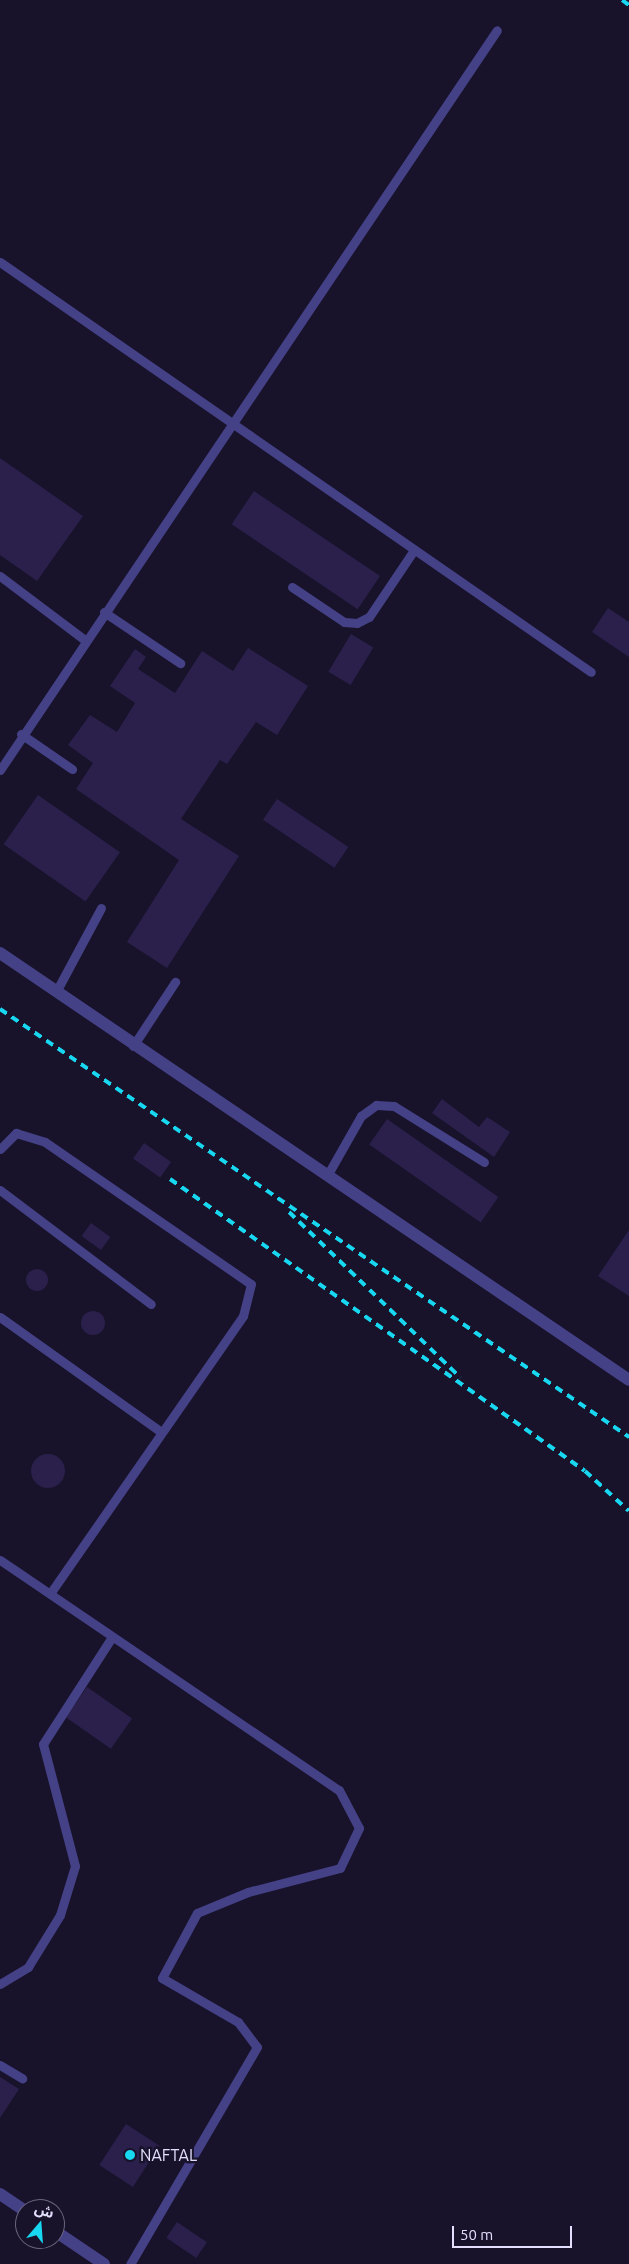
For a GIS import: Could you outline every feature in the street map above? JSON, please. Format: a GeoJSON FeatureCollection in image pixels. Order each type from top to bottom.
{"type":"FeatureCollection","features":[{"type":"Feature","properties":{"kind":"street"},"geometry":{"type":"LineString","coordinates":[[0,953],[56,990],[133,1046],[328,1174],[629,1380]]}},
{"type":"Feature","properties":{"kind":"street"},"geometry":{"type":"LineString","coordinates":[[0,2194],[15,2204]]}},
{"type":"Feature","properties":{"kind":"street"},"geometry":{"type":"LineString","coordinates":[[65,2238],[104,2264]]}},
{"type":"Feature","properties":{"kind":"lane"},"geometry":{"type":"LineString","coordinates":[[0,770],[21,734],[497,30]]}},
{"type":"Feature","properties":{"kind":"lane"},"geometry":{"type":"LineString","coordinates":[[0,262],[591,672]]}},
{"type":"Feature","properties":{"kind":"lane"},"geometry":{"type":"LineString","coordinates":[[292,587],[344,622],[357,623],[368,616],[414,550]]}},
{"type":"Feature","properties":{"kind":"lane"},"geometry":{"type":"LineString","coordinates":[[0,576],[85,640]]}},
{"type":"Feature","properties":{"kind":"lane"},"geometry":{"type":"LineString","coordinates":[[104,612],[180,663]]}},
{"type":"Feature","properties":{"kind":"lane"},"geometry":{"type":"LineString","coordinates":[[21,734],[72,769]]}},
{"type":"Feature","properties":{"kind":"lane"},"geometry":{"type":"LineString","coordinates":[[56,990],[101,908]]}},
{"type":"Feature","properties":{"kind":"lane"},"geometry":{"type":"LineString","coordinates":[[133,1046],[175,982]]}},
{"type":"Feature","properties":{"kind":"lane"},"geometry":{"type":"LineString","coordinates":[[328,1174],[361,1116],[376,1105],[394,1106],[484,1162]]}},
{"type":"Feature","properties":{"kind":"lane"},"geometry":{"type":"LineString","coordinates":[[0,1149],[16,1133],[45,1142],[251,1284],[243,1316],[50,1594]]}},
{"type":"Feature","properties":{"kind":"lane"},"geometry":{"type":"LineString","coordinates":[[0,1190],[151,1304]]}},
{"type":"Feature","properties":{"kind":"lane"},"geometry":{"type":"LineString","coordinates":[[0,1317],[161,1432]]}},
{"type":"Feature","properties":{"kind":"lane"},"geometry":{"type":"LineString","coordinates":[[1,1562],[339,1790],[359,1828],[340,1868],[248,1892],[197,1914],[162,1978],[238,2022],[258,2047],[130,2264]]}},
{"type":"Feature","properties":{"kind":"lane"},"geometry":{"type":"LineString","coordinates":[[0,1984],[28,1967],[60,1915],[75,1866],[42,1744],[112,1637]]}},
{"type":"Feature","properties":{"kind":"lane"},"geometry":{"type":"LineString","coordinates":[[0,2065],[22,2078]]}},
{"type":"Feature","properties":{"kind":"building"},"geometry":{"type":"Polygon","coordinates":[[[0,458],[83,516],[37,581],[0,555],[0,458]]]}},
{"type":"Feature","properties":{"kind":"building"},"geometry":{"type":"Polygon","coordinates":[[[254,491],[380,576],[358,609],[232,524],[254,491]]]}},
{"type":"Feature","properties":{"kind":"building"},"geometry":{"type":"Polygon","coordinates":[[[608,608],[629,622],[629,657],[592,632],[608,608]]]}},
{"type":"Feature","properties":{"kind":"building"},"geometry":{"type":"Polygon","coordinates":[[[351,634],[373,647],[351,685],[328,672],[351,634]]]}},
{"type":"Feature","properties":{"kind":"building"},"geometry":{"type":"Polygon","coordinates":[[[248,648],[308,686],[277,735],[256,722],[227,764],[220,760],[181,819],[239,856],[167,968],[127,942],[179,860],[76,789],[93,763],[68,745],[90,715],[117,732],[135,703],[110,686],[135,649],[146,657],[138,669],[175,693],[202,651],[233,671],[248,648]]]}},
{"type":"Feature","properties":{"kind":"building"},"geometry":{"type":"Polygon","coordinates":[[[38,795],[120,852],[86,902],[4,844],[38,795]]]}},
{"type":"Feature","properties":{"kind":"building"},"geometry":{"type":"Polygon","coordinates":[[[277,799],[348,847],[334,868],[263,820],[277,799]]]}},
{"type":"Feature","properties":{"kind":"building"},"geometry":{"type":"Polygon","coordinates":[[[442,1099],[479,1127],[487,1117],[510,1132],[494,1157],[432,1113],[442,1099]]]}},
{"type":"Feature","properties":{"kind":"building"},"geometry":{"type":"Polygon","coordinates":[[[387,1119],[498,1197],[481,1222],[369,1144],[387,1119]]]}},
{"type":"Feature","properties":{"kind":"building"},"geometry":{"type":"Polygon","coordinates":[[[144,1143],[171,1162],[160,1177],[133,1159],[144,1143]]]}},
{"type":"Feature","properties":{"kind":"building"},"geometry":{"type":"Polygon","coordinates":[[[91,1223],[110,1237],[101,1250],[82,1236],[91,1223]]]}},
{"type":"Feature","properties":{"kind":"building"},"geometry":{"type":"Polygon","coordinates":[[[629,1230],[629,1296],[598,1276],[629,1230]]]}},
{"type":"Feature","properties":{"kind":"building"},"geometry":{"type":"Polygon","coordinates":[[[33,1269],[41,1269],[48,1276],[48,1284],[41,1291],[33,1291],[26,1284],[26,1276],[33,1269]]]}},
{"type":"Feature","properties":{"kind":"building"},"geometry":{"type":"Polygon","coordinates":[[[93,1311],[102,1314],[105,1323],[102,1332],[93,1335],[84,1332],[81,1323],[84,1314],[93,1311]]]}},
{"type":"Feature","properties":{"kind":"building"},"geometry":{"type":"Polygon","coordinates":[[[48,1454],[55,1455],[60,1459],[64,1464],[64,1478],[60,1483],[55,1487],[48,1488],[41,1487],[36,1483],[32,1478],[31,1471],[32,1464],[36,1459],[41,1455],[48,1454]]]}},
{"type":"Feature","properties":{"kind":"building"},"geometry":{"type":"Polygon","coordinates":[[[87,1687],[132,1719],[111,1749],[66,1717],[87,1687]]]}},
{"type":"Feature","properties":{"kind":"building"},"geometry":{"type":"Polygon","coordinates":[[[0,2077],[19,2089],[0,2118],[0,2077]]]}},
{"type":"Feature","properties":{"kind":"building","name":"NAFTAL"},"geometry":{"type":"Polygon","coordinates":[[[126,2124],[160,2146],[133,2187],[99,2165],[126,2124]]]}},
{"type":"Feature","properties":{"kind":"building"},"geometry":{"type":"Polygon","coordinates":[[[177,2222],[207,2242],[196,2258],[166,2238],[177,2222]]]}},
{"type":"Feature","properties":{"kind":"railway"},"geometry":{"type":"LineString","coordinates":[[622,0],[629,5]]}},
{"type":"Feature","properties":{"kind":"railway"},"geometry":{"type":"LineString","coordinates":[[0,1009],[629,1437]]}},
{"type":"Feature","properties":{"kind":"railway"},"geometry":{"type":"LineString","coordinates":[[170,1179],[585,1471],[629,1511]]}},
{"type":"Feature","properties":{"kind":"railway"},"geometry":{"type":"LineString","coordinates":[[289,1212],[460,1377]]}},
{"type":"Feature","properties":{"kind":"place","name":"NAFTAL"},"geometry":{"type":"Point","coordinates":[130,2155]}}]}
